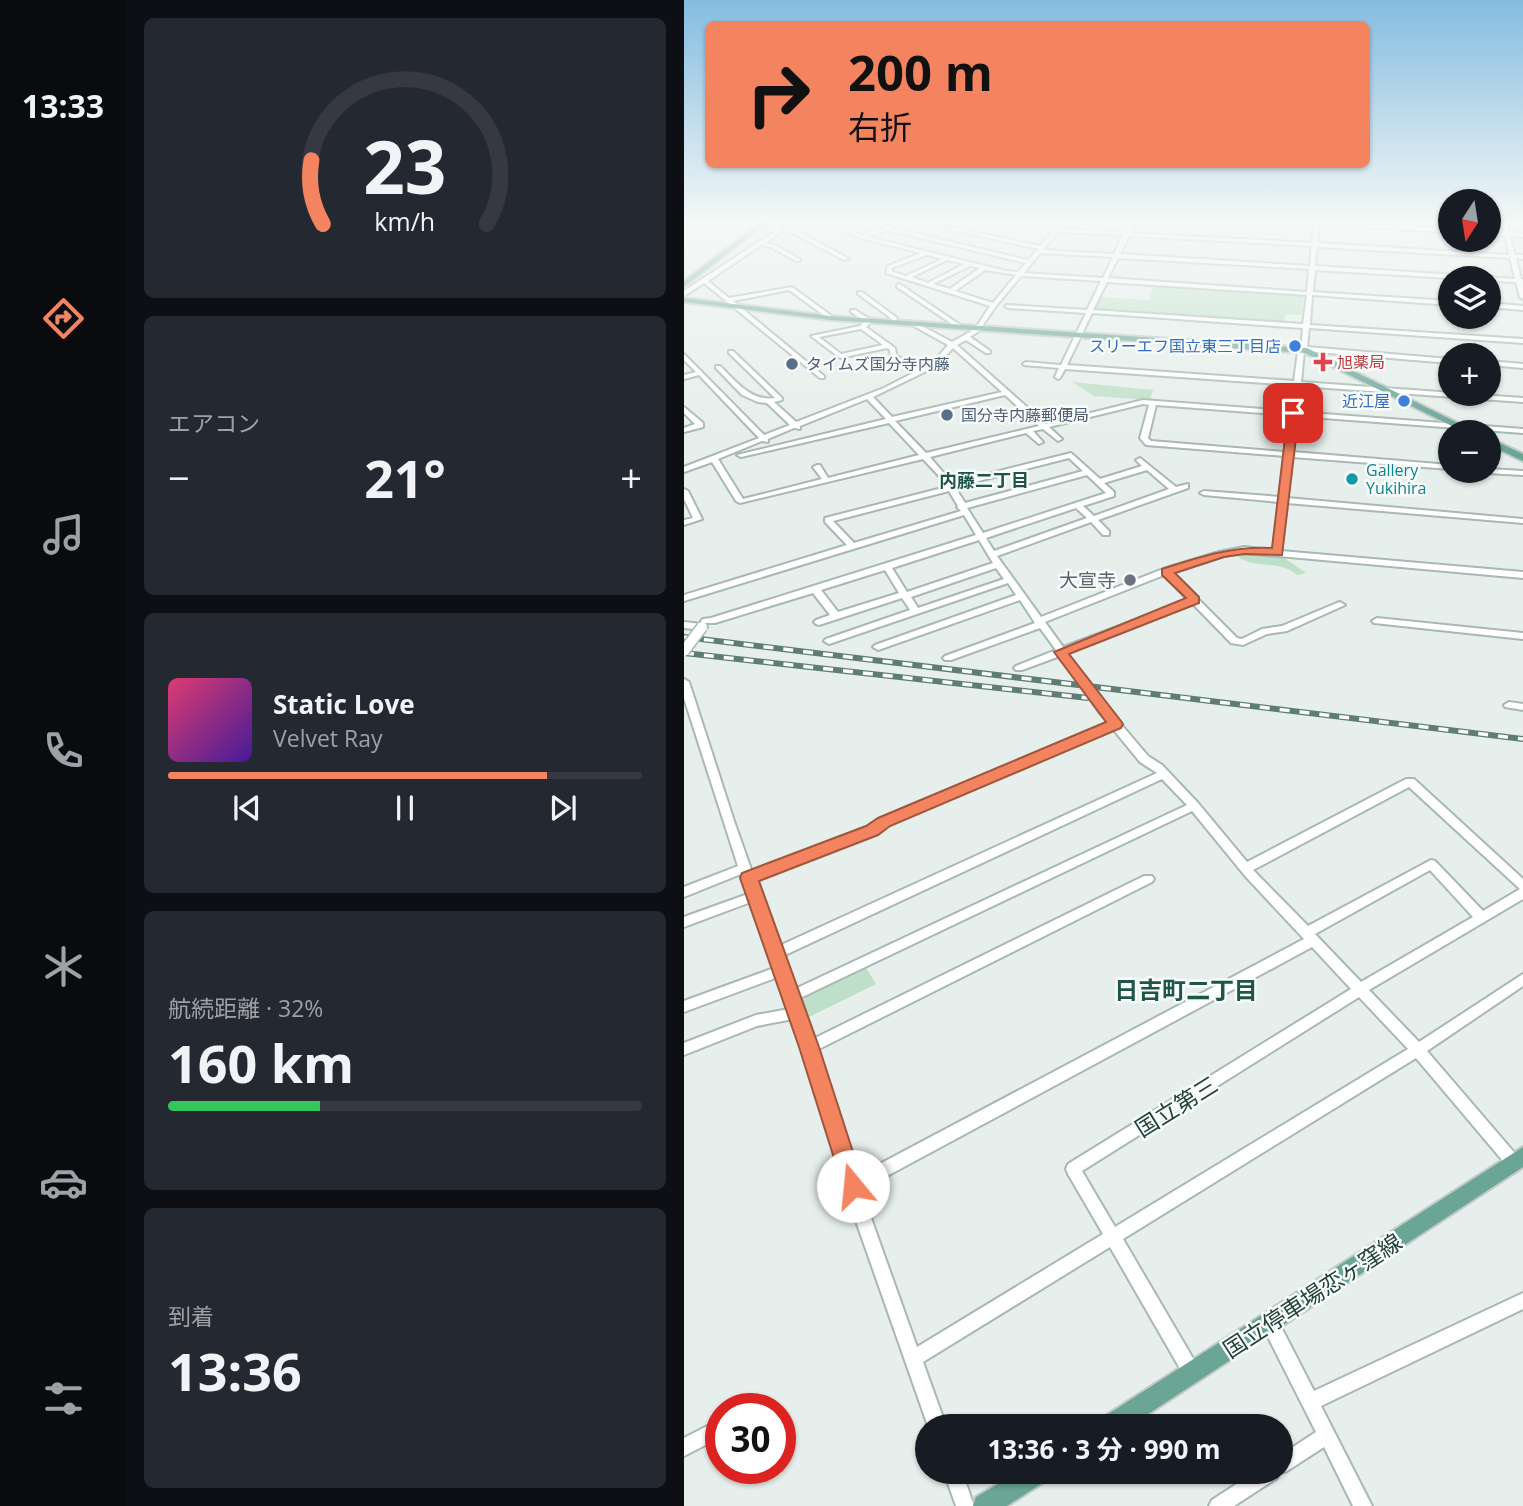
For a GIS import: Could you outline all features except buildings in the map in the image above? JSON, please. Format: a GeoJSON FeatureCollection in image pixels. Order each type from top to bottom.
{"type":"FeatureCollection","features":[{"type":"Feature","properties":{"kind":"main road"},"geometry":{"type":"LineString","coordinates":[[684,300],[866,324],[893,322],[1304,351],[1446,420]]}},
{"type":"Feature","properties":{"kind":"main road"},"geometry":{"type":"LineString","coordinates":[[1501,447],[1523,458]]}},
{"type":"Feature","properties":{"kind":"main road","name":"国立停車場恋ヶ窪線"},"geometry":{"type":"LineString","coordinates":[[1129,1414],[1518,1159]]}},
{"type":"Feature","properties":{"kind":"main road"},"geometry":{"type":"LineString","coordinates":[[985,1506],[1020,1484]]}},
{"type":"Feature","properties":{"kind":"street"},"geometry":{"type":"LineString","coordinates":[[721,293],[822,377]]}},
{"type":"Feature","properties":{"kind":"street"},"geometry":{"type":"LineString","coordinates":[[729,300],[763,293]]}},
{"type":"Feature","properties":{"kind":"street"},"geometry":{"type":"LineString","coordinates":[[797,293],[831,318]]}},
{"type":"Feature","properties":{"kind":"street"},"geometry":{"type":"LineString","coordinates":[[860,293],[895,319],[893,322]]}},
{"type":"Feature","properties":{"kind":"street"},"geometry":{"type":"LineString","coordinates":[[910,293],[960,327]]}},
{"type":"Feature","properties":{"kind":"street"},"geometry":{"type":"LineString","coordinates":[[961,293],[994,305]]}},
{"type":"Feature","properties":{"kind":"street"},"geometry":{"type":"LineString","coordinates":[[684,471],[870,397],[933,366],[951,346],[978,328],[1004,293]]}},
{"type":"Feature","properties":{"kind":"street"},"geometry":{"type":"LineString","coordinates":[[1058,377],[1099,293]]}},
{"type":"Feature","properties":{"kind":"street"},"geometry":{"type":"LineString","coordinates":[[1299,293],[1438,302]]}},
{"type":"Feature","properties":{"kind":"street"},"geometry":{"type":"LineString","coordinates":[[1277,552],[1296,384],[1304,351],[1310,294]]}},
{"type":"Feature","properties":{"kind":"street"},"geometry":{"type":"LineString","coordinates":[[1008,306],[1523,341]]}},
{"type":"Feature","properties":{"kind":"street"},"geometry":{"type":"LineString","coordinates":[[1501,306],[1523,307]]}},
{"type":"Feature","properties":{"kind":"street"},"geometry":{"type":"LineString","coordinates":[[853,311],[893,349],[893,356],[920,373]]}},
{"type":"Feature","properties":{"kind":"street"},"geometry":{"type":"LineString","coordinates":[[866,324],[814,336],[840,356],[888,346]]}},
{"type":"Feature","properties":{"kind":"street"},"geometry":{"type":"LineString","coordinates":[[914,324],[967,357],[1058,439]]}},
{"type":"Feature","properties":{"kind":"street"},"geometry":{"type":"LineString","coordinates":[[1365,355],[1366,331]]}},
{"type":"Feature","properties":{"kind":"street"},"geometry":{"type":"LineString","coordinates":[[966,337],[988,352],[967,357]]}},
{"type":"Feature","properties":{"kind":"street"},"geometry":{"type":"LineString","coordinates":[[1304,351],[1438,360]]}},
{"type":"Feature","properties":{"kind":"street"},"geometry":{"type":"LineString","coordinates":[[718,367],[750,399],[770,402],[780,399],[731,352]]}},
{"type":"Feature","properties":{"kind":"street"},"geometry":{"type":"LineString","coordinates":[[684,356],[764,440]]}},
{"type":"Feature","properties":{"kind":"street"},"geometry":{"type":"LineString","coordinates":[[684,377],[741,361]]}},
{"type":"Feature","properties":{"kind":"street"},"geometry":{"type":"LineString","coordinates":[[1026,364],[1523,400]]}},
{"type":"Feature","properties":{"kind":"street"},"geometry":{"type":"LineString","coordinates":[[1501,364],[1523,366]]}},
{"type":"Feature","properties":{"kind":"street"},"geometry":{"type":"LineString","coordinates":[[714,459],[1007,393]]}},
{"type":"Feature","properties":{"kind":"street"},"geometry":{"type":"LineString","coordinates":[[870,397],[926,456],[950,487],[1020,597],[1104,711],[1144,759],[1164,774],[1194,806],[1246,868],[1518,1159]]}},
{"type":"Feature","properties":{"kind":"street"},"geometry":{"type":"LineString","coordinates":[[770,402],[797,427]]}},
{"type":"Feature","properties":{"kind":"street"},"geometry":{"type":"LineString","coordinates":[[714,459],[740,501],[1143,402],[1438,424]]}},
{"type":"Feature","properties":{"kind":"street"},"geometry":{"type":"LineString","coordinates":[[1153,403],[1144,438],[1149,443],[1438,466]]}},
{"type":"Feature","properties":{"kind":"street"},"geometry":{"type":"LineString","coordinates":[[684,409],[700,425],[684,430]]}},
{"type":"Feature","properties":{"kind":"street"},"geometry":{"type":"LineString","coordinates":[[1501,429],[1523,431]]}},
{"type":"Feature","properties":{"kind":"street"},"geometry":{"type":"LineString","coordinates":[[1028,430],[1039,442]]}},
{"type":"Feature","properties":{"kind":"street"},"geometry":{"type":"LineString","coordinates":[[684,625],[704,624],[1111,494],[1071,455],[828,520],[853,547]]}},
{"type":"Feature","properties":{"kind":"street"},"geometry":{"type":"LineString","coordinates":[[1140,460],[1174,489]]}},
{"type":"Feature","properties":{"kind":"street"},"geometry":{"type":"LineString","coordinates":[[816,467],[827,481]]}},
{"type":"Feature","properties":{"kind":"street"},"geometry":{"type":"LineString","coordinates":[[1099,482],[1147,467]]}},
{"type":"Feature","properties":{"kind":"street"},"geometry":{"type":"LineString","coordinates":[[684,598],[1088,472]]}},
{"type":"Feature","properties":{"kind":"street"},"geometry":{"type":"LineString","coordinates":[[1501,472],[1523,473]]}},
{"type":"Feature","properties":{"kind":"street"},"geometry":{"type":"LineString","coordinates":[[992,555],[1185,486]]}},
{"type":"Feature","properties":{"kind":"street"},"geometry":{"type":"LineString","coordinates":[[684,491],[698,519],[684,523]]}},
{"type":"Feature","properties":{"kind":"street"},"geometry":{"type":"LineString","coordinates":[[1204,493],[1523,521]]}},
{"type":"Feature","properties":{"kind":"street"},"geometry":{"type":"LineString","coordinates":[[1078,505],[1106,533]]}},
{"type":"Feature","properties":{"kind":"street"},"geometry":{"type":"LineString","coordinates":[[1340,605],[1284,629],[1265,631],[1243,642],[1234,641],[1166,572],[1222,554],[1244,550],[1523,575]]}},
{"type":"Feature","properties":{"kind":"street"},"geometry":{"type":"LineString","coordinates":[[819,622],[998,564]]}},
{"type":"Feature","properties":{"kind":"street"},"geometry":{"type":"LineString","coordinates":[[887,567],[915,611]]}},
{"type":"Feature","properties":{"kind":"street"},"geometry":{"type":"LineString","coordinates":[[948,658],[1166,571]]}},
{"type":"Feature","properties":{"kind":"street"},"geometry":{"type":"LineString","coordinates":[[829,641],[1009,580]]}},
{"type":"Feature","properties":{"kind":"street"},"geometry":{"type":"LineString","coordinates":[[815,589],[836,616]]}},
{"type":"Feature","properties":{"kind":"street"},"geometry":{"type":"LineString","coordinates":[[878,647],[1020,597]]}},
{"type":"Feature","properties":{"kind":"street"},"geometry":{"type":"LineString","coordinates":[[1018,668],[1195,600]]}},
{"type":"Feature","properties":{"kind":"street"},"geometry":{"type":"LineString","coordinates":[[1377,621],[1523,636]]}},
{"type":"Feature","properties":{"kind":"street"},"geometry":{"type":"LineString","coordinates":[[684,651],[704,624]]}},
{"type":"Feature","properties":{"kind":"street"},"geometry":{"type":"LineString","coordinates":[[685,685],[755,897],[809,1047],[853,1186],[933,1414]]}},
{"type":"Feature","properties":{"kind":"street"},"geometry":{"type":"LineString","coordinates":[[1509,705],[1523,707]]}},
{"type":"Feature","properties":{"kind":"street"},"geometry":{"type":"LineString","coordinates":[[684,892],[872,831],[884,822],[1115,724]]}},
{"type":"Feature","properties":{"kind":"street"},"geometry":{"type":"LineString","coordinates":[[777,953],[1164,774]]}},
{"type":"Feature","properties":{"kind":"street"},"geometry":{"type":"LineString","coordinates":[[1246,868],[1410,782],[1523,886]]}},
{"type":"Feature","properties":{"kind":"street"},"geometry":{"type":"LineString","coordinates":[[791,997],[1194,806]]}},
{"type":"Feature","properties":{"kind":"street"},"geometry":{"type":"LineString","coordinates":[[853,1186],[1310,936],[1431,864],[1482,918]]}},
{"type":"Feature","properties":{"kind":"street"},"geometry":{"type":"LineString","coordinates":[[809,1047],[1148,879]]}},
{"type":"Feature","properties":{"kind":"street","name":"国立第三"},"geometry":{"type":"LineString","coordinates":[[1192,1374],[1073,1169],[1361,989],[1523,893]]}},
{"type":"Feature","properties":{"kind":"street"},"geometry":{"type":"LineString","coordinates":[[684,922],[755,897]]}},
{"type":"Feature","properties":{"kind":"street"},"geometry":{"type":"LineString","coordinates":[[684,1007],[782,970]]}},
{"type":"Feature","properties":{"kind":"street"},"geometry":{"type":"LineString","coordinates":[[913,1359],[1418,1050],[1523,979]]}},
{"type":"Feature","properties":{"kind":"street"},"geometry":{"type":"LineString","coordinates":[[684,1049],[756,1021],[797,1013]]}},
{"type":"Feature","properties":{"kind":"street"},"geometry":{"type":"LineString","coordinates":[[1310,1402],[1523,1301]]}},
{"type":"Feature","properties":{"kind":"street"},"geometry":{"type":"LineString","coordinates":[[1270,1323],[1363,1506]]}},
{"type":"Feature","properties":{"kind":"street"},"geometry":{"type":"LineString","coordinates":[[684,1447],[705,1436]]}},
{"type":"Feature","properties":{"kind":"street"},"geometry":{"type":"LineString","coordinates":[[1293,1457],[1326,1436]]}},
{"type":"Feature","properties":{"kind":"street"},"geometry":{"type":"LineString","coordinates":[[957,1484],[965,1506]]}},
{"type":"Feature","properties":{"kind":"street"},"geometry":{"type":"LineString","coordinates":[[1218,1506],[1252,1484]]}},
{"type":"Feature","properties":{"kind":"green space"},"geometry":{"type":"Polygon","coordinates":[[[1151,293],[1304,295],[1302,315],[1285,315],[1284,323],[1094,311],[1101,297],[1149,300],[1151,293]]]}},
{"type":"Feature","properties":{"kind":"green space"},"geometry":{"type":"Polygon","coordinates":[[[1072,382],[1153,390],[1150,400],[1094,396],[1072,382]]]}},
{"type":"Feature","properties":{"kind":"green space"},"geometry":{"type":"Polygon","coordinates":[[[1236,555],[1280,555],[1306,573],[1297,575],[1283,567],[1250,562],[1236,555]]]}},
{"type":"Feature","properties":{"kind":"green space"},"geometry":{"type":"Polygon","coordinates":[[[865,966],[876,984],[805,1019],[798,997],[865,966]]]}},
{"type":"Feature","properties":{"kind":"railway"},"geometry":{"type":"LineString","coordinates":[[684,637],[1523,739]]}},
{"type":"Feature","properties":{"kind":"railway"},"geometry":{"type":"LineString","coordinates":[[684,653],[1088,698]]}},
{"type":"Feature","properties":{"kind":"place","name":"スリーエフ国立東三丁目店"},"geometry":{"type":"Point","coordinates":[1295,346]}},
{"type":"Feature","properties":{"kind":"place","name":"旭薬局"},"geometry":{"type":"Point","coordinates":[1323,362]}},
{"type":"Feature","properties":{"kind":"place","name":"タイムズ国分寺内藤"},"geometry":{"type":"Point","coordinates":[792,364]}},
{"type":"Feature","properties":{"kind":"place","name":"近江屋"},"geometry":{"type":"Point","coordinates":[1404,401]}},
{"type":"Feature","properties":{"kind":"place","name":"国分寺内藤郵便局"},"geometry":{"type":"Point","coordinates":[947,415]}},
{"type":"Feature","properties":{"kind":"place","name":"Gallery Yukihira"},"geometry":{"type":"Point","coordinates":[1352,479]}},
{"type":"Feature","properties":{"kind":"place","name":"大宣寺"},"geometry":{"type":"Point","coordinates":[1130,580]}},
{"type":"Feature","properties":{"kind":"district","name":"内藤二丁目"},"geometry":{"type":"Point","coordinates":[984,480]}},
{"type":"Feature","properties":{"kind":"district","name":"日吉町二丁目"},"geometry":{"type":"Point","coordinates":[1186,989]}},
{"type":"Feature","properties":{"kind":"route"},"geometry":{"type":"LineString","coordinates":[[853,1186],[809,1047],[749,878],[872,831],[884,822],[1115,724],[1061,652],[1195,600],[1166,572],[1200,560],[1244,550],[1277,552],[1293,413]]}}]}
